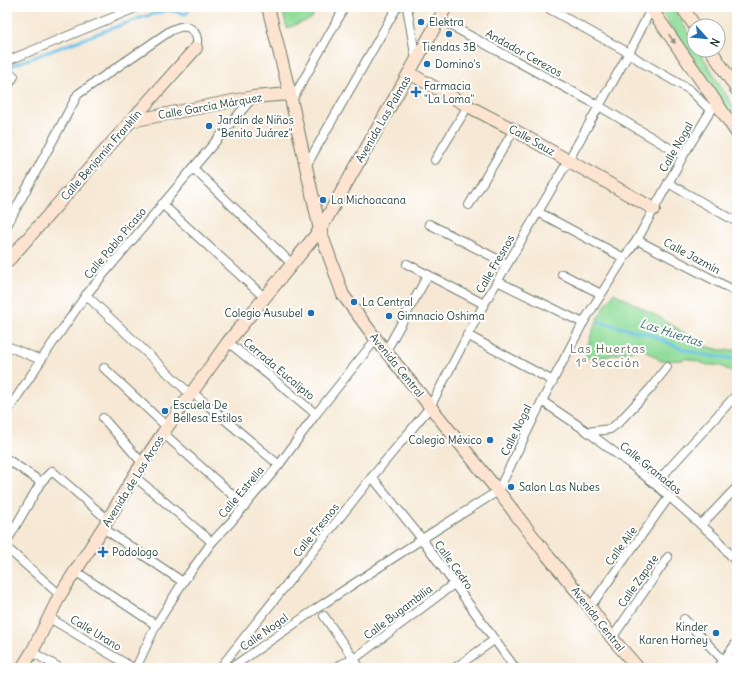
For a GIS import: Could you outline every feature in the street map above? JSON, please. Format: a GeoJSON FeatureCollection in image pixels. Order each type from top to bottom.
{"type":"FeatureCollection","features":[{"type":"Feature","properties":{"kind":"street"},"geometry":{"type":"LineString","coordinates":[[7,61],[138,7]]}},
{"type":"Feature","properties":{"kind":"street","name":"Avenida Central"},"geometry":{"type":"LineString","coordinates":[[268,7],[291,97],[320,230],[343,295],[547,555],[590,607],[612,638],[638,668]]}},
{"type":"Feature","properties":{"kind":"street"},"geometry":{"type":"LineString","coordinates":[[291,97],[339,18],[342,12],[341,7]]}},
{"type":"Feature","properties":{"kind":"street"},"geometry":{"type":"LineString","coordinates":[[306,166],[397,7]]}},
{"type":"Feature","properties":{"kind":"street"},"geometry":{"type":"LineString","coordinates":[[407,7],[416,60]]}},
{"type":"Feature","properties":{"kind":"street","name":"Avenida Las Palmas"},"geometry":{"type":"LineString","coordinates":[[320,230],[446,7]]}},
{"type":"Feature","properties":{"kind":"street"},"geometry":{"type":"LineString","coordinates":[[546,7],[629,53],[714,106]]}},
{"type":"Feature","properties":{"kind":"street"},"geometry":{"type":"LineString","coordinates":[[682,7],[690,18]]}},
{"type":"Feature","properties":{"kind":"street"},"geometry":{"type":"LineString","coordinates":[[651,8],[714,106],[737,133]]}},
{"type":"Feature","properties":{"kind":"street","name":"Calle Fresnos"},"geometry":{"type":"LineString","coordinates":[[220,668],[372,477],[430,407],[484,304],[568,161],[629,53],[651,8]]}},
{"type":"Feature","properties":{"kind":"street","name":"Andador Cerezos"},"geometry":{"type":"LineString","coordinates":[[439,19],[598,106],[683,156]]}},
{"type":"Feature","properties":{"kind":"street"},"geometry":{"type":"LineString","coordinates":[[7,225],[78,94],[178,27],[185,27],[193,31],[197,36],[198,42],[196,48]]}},
{"type":"Feature","properties":{"kind":"street","name":"Calle Benjamín Franklin"},"geometry":{"type":"LineString","coordinates":[[7,262],[196,48]]}},
{"type":"Feature","properties":{"kind":"street"},"geometry":{"type":"LineString","coordinates":[[716,58],[737,90]]}},
{"type":"Feature","properties":{"kind":"street","name":"Calle Sauz"},"geometry":{"type":"LineString","coordinates":[[409,73],[654,209]]}},
{"type":"Feature","properties":{"kind":"street"},"geometry":{"type":"LineString","coordinates":[[7,88],[14,76]]}},
{"type":"Feature","properties":{"kind":"street","name":"Calle García Márquez"},"geometry":{"type":"LineString","coordinates":[[131,121],[253,97],[291,97]]}},
{"type":"Feature","properties":{"kind":"street","name":"Calle Pablo Picaso"},"geometry":{"type":"LineString","coordinates":[[7,412],[86,295],[253,97]]}},
{"type":"Feature","properties":{"kind":"street"},"geometry":{"type":"LineString","coordinates":[[435,160],[468,106]]}},
{"type":"Feature","properties":{"kind":"street","name":"Calle Nogal"},"geometry":{"type":"LineString","coordinates":[[231,668],[317,608],[498,491],[542,401],[583,323],[637,240],[683,156],[714,106]]}},
{"type":"Feature","properties":{"kind":"street"},"geometry":{"type":"LineString","coordinates":[[469,205],[514,130]]}},
{"type":"Feature","properties":{"kind":"street"},"geometry":{"type":"LineString","coordinates":[[193,168],[292,264]]}},
{"type":"Feature","properties":{"kind":"street"},"geometry":{"type":"LineString","coordinates":[[668,183],[737,222]]}},
{"type":"Feature","properties":{"kind":"street"},"geometry":{"type":"LineString","coordinates":[[162,204],[264,297]]}},
{"type":"Feature","properties":{"kind":"street"},"geometry":{"type":"LineString","coordinates":[[538,212],[624,258]]}},
{"type":"Feature","properties":{"kind":"street"},"geometry":{"type":"LineString","coordinates":[[429,224],[507,264]]}},
{"type":"Feature","properties":{"kind":"street","name":"Avenida de Los Arcos"},"geometry":{"type":"LineString","coordinates":[[22,668],[32,652],[60,594],[106,524],[134,476],[165,430],[228,342],[320,230]]}},
{"type":"Feature","properties":{"kind":"street","name":"Calle Jazmín"},"geometry":{"type":"LineString","coordinates":[[637,240],[737,292]]}},
{"type":"Feature","properties":{"kind":"street"},"geometry":{"type":"LineString","coordinates":[[407,264],[484,304]]}},
{"type":"Feature","properties":{"kind":"street"},"geometry":{"type":"LineString","coordinates":[[562,274],[601,294]]}},
{"type":"Feature","properties":{"kind":"street"},"geometry":{"type":"LineString","coordinates":[[386,351],[428,275]]}},
{"type":"Feature","properties":{"kind":"street"},"geometry":{"type":"LineString","coordinates":[[497,281],[583,323]]}},
{"type":"Feature","properties":{"kind":"street"},"geometry":{"type":"LineString","coordinates":[[86,295],[191,393],[279,465]]}},
{"type":"Feature","properties":{"kind":"street"},"geometry":{"type":"LineString","coordinates":[[468,335],[553,380]]}},
{"type":"Feature","properties":{"kind":"street","name":"Calle Estrella"},"geometry":{"type":"LineString","coordinates":[[136,668],[156,625],[183,582],[212,542],[245,506],[279,465],[316,414],[376,338]]}},
{"type":"Feature","properties":{"kind":"street","name":"Cerrada Eucalipto"},"geometry":{"type":"LineString","coordinates":[[228,342],[316,414]]}},
{"type":"Feature","properties":{"kind":"street"},"geometry":{"type":"LineString","coordinates":[[7,346],[41,360]]}},
{"type":"Feature","properties":{"kind":"street"},"geometry":{"type":"LineString","coordinates":[[588,432],[610,429],[618,423],[650,389],[666,367]]}},
{"type":"Feature","properties":{"kind":"street"},"geometry":{"type":"LineString","coordinates":[[104,368],[165,430],[245,506]]}},
{"type":"Feature","properties":{"kind":"street"},"geometry":{"type":"LineString","coordinates":[[655,484],[737,394]]}},
{"type":"Feature","properties":{"kind":"street","name":"Calle Granados"},"geometry":{"type":"LineString","coordinates":[[542,401],[588,432],[655,484],[716,538],[737,563]]}},
{"type":"Feature","properties":{"kind":"street"},"geometry":{"type":"LineString","coordinates":[[103,418],[142,464]]}},
{"type":"Feature","properties":{"kind":"street"},"geometry":{"type":"LineString","coordinates":[[7,459],[41,482]]}},
{"type":"Feature","properties":{"kind":"street"},"geometry":{"type":"LineString","coordinates":[[8,537],[41,482],[52,471],[106,524],[183,582]]}},
{"type":"Feature","properties":{"kind":"street"},"geometry":{"type":"LineString","coordinates":[[134,476],[212,542]]}},
{"type":"Feature","properties":{"kind":"street","name":"Calle Cedro"},"geometry":{"type":"LineString","coordinates":[[372,477],[455,583],[515,668]]}},
{"type":"Feature","properties":{"kind":"street"},"geometry":{"type":"LineString","coordinates":[[701,525],[737,487]]}},
{"type":"Feature","properties":{"kind":"street","name":"Calle Aile"},"geometry":{"type":"LineString","coordinates":[[590,607],[669,497]]}},
{"type":"Feature","properties":{"kind":"street"},"geometry":{"type":"LineString","coordinates":[[7,548],[60,594]]}},
{"type":"Feature","properties":{"kind":"street","name":"Calle Zapote"},"geometry":{"type":"LineString","coordinates":[[612,638],[668,557]]}},
{"type":"Feature","properties":{"kind":"street"},"geometry":{"type":"LineString","coordinates":[[75,572],[156,625]]}},
{"type":"Feature","properties":{"kind":"street","name":"Calle Bugambilia"},"geometry":{"type":"LineString","coordinates":[[336,668],[354,659],[455,583]]}},
{"type":"Feature","properties":{"kind":"street"},"geometry":{"type":"LineString","coordinates":[[324,616],[360,668]]}},
{"type":"Feature","properties":{"kind":"street","name":"Calle Urano"},"geometry":{"type":"LineString","coordinates":[[48,617],[133,668]]}},
{"type":"Feature","properties":{"kind":"street"},"geometry":{"type":"LineString","coordinates":[[684,619],[725,659],[737,667]]}},
{"type":"Feature","properties":{"kind":"street"},"geometry":{"type":"LineString","coordinates":[[455,668],[494,640]]}},
{"type":"Feature","properties":{"kind":"street"},"geometry":{"type":"LineString","coordinates":[[718,668],[737,642]]}},
{"type":"Feature","properties":{"kind":"street"},"geometry":{"type":"LineString","coordinates":[[32,652],[60,668]]}},
{"type":"Feature","properties":{"kind":"street"},"geometry":{"type":"LineString","coordinates":[[350,668],[354,659]]}},
{"type":"Feature","properties":{"kind":"green space"},"geometry":{"type":"Polygon","coordinates":[[[282,7],[318,7],[311,19],[287,28],[282,7]]]}},
{"type":"Feature","properties":{"kind":"green space"},"geometry":{"type":"Polygon","coordinates":[[[659,7],[673,7],[686,29],[686,50],[659,7]]]}},
{"type":"Feature","properties":{"kind":"green space"},"geometry":{"type":"Polygon","coordinates":[[[692,58],[704,58],[737,112],[737,125],[692,58]]]}},
{"type":"Feature","properties":{"kind":"green space"},"geometry":{"type":"Polygon","coordinates":[[[614,293],[659,317],[705,346],[720,350],[737,350],[737,375],[719,365],[708,365],[686,358],[682,360],[661,361],[642,348],[592,360],[586,356],[592,331],[614,293]]]}},
{"type":"Feature","properties":{"kind":"waterway"},"geometry":{"type":"LineString","coordinates":[[7,69],[16,64],[140,18],[168,10],[186,14],[191,7]]}},
{"type":"Feature","properties":{"kind":"waterway","name":"Las Huertas"},"geometry":{"type":"LineString","coordinates":[[599,322],[648,334],[683,349],[709,356],[737,360]]}},
{"type":"Feature","properties":{"kind":"place","name":"Elektra"},"geometry":{"type":"Point","coordinates":[421,22]}},
{"type":"Feature","properties":{"kind":"place","name":"Tiendas 3B"},"geometry":{"type":"Point","coordinates":[449,34]}},
{"type":"Feature","properties":{"kind":"place","name":"Domino's"},"geometry":{"type":"Point","coordinates":[427,64]}},
{"type":"Feature","properties":{"kind":"place","name":"Farmacia \"La Loma\""},"geometry":{"type":"Point","coordinates":[416,92]}},
{"type":"Feature","properties":{"kind":"place","name":"Jardín de Niños \"Benito Juárez\""},"geometry":{"type":"Point","coordinates":[209,126]}},
{"type":"Feature","properties":{"kind":"place","name":"La Michoacana"},"geometry":{"type":"Point","coordinates":[323,200]}},
{"type":"Feature","properties":{"kind":"place","name":"La Central"},"geometry":{"type":"Point","coordinates":[354,302]}},
{"type":"Feature","properties":{"kind":"place","name":"Colegio Ausubel"},"geometry":{"type":"Point","coordinates":[311,313]}},
{"type":"Feature","properties":{"kind":"place","name":"Gimnacio Oshima"},"geometry":{"type":"Point","coordinates":[389,316]}},
{"type":"Feature","properties":{"kind":"place","name":"Escuela De Bellesa Estilos"},"geometry":{"type":"Point","coordinates":[165,411]}},
{"type":"Feature","properties":{"kind":"place","name":"Colegio México"},"geometry":{"type":"Point","coordinates":[490,440]}},
{"type":"Feature","properties":{"kind":"place","name":"Salon Las Nubes"},"geometry":{"type":"Point","coordinates":[511,487]}},
{"type":"Feature","properties":{"kind":"place","name":"Podologo"},"geometry":{"type":"Point","coordinates":[103,552]}},
{"type":"Feature","properties":{"kind":"place","name":"Kinder Karen Horney"},"geometry":{"type":"Point","coordinates":[716,633]}},
{"type":"Feature","properties":{"kind":"district","name":"Las Huertas 1ª Sección"},"geometry":{"type":"Point","coordinates":[608,356]}}]}
